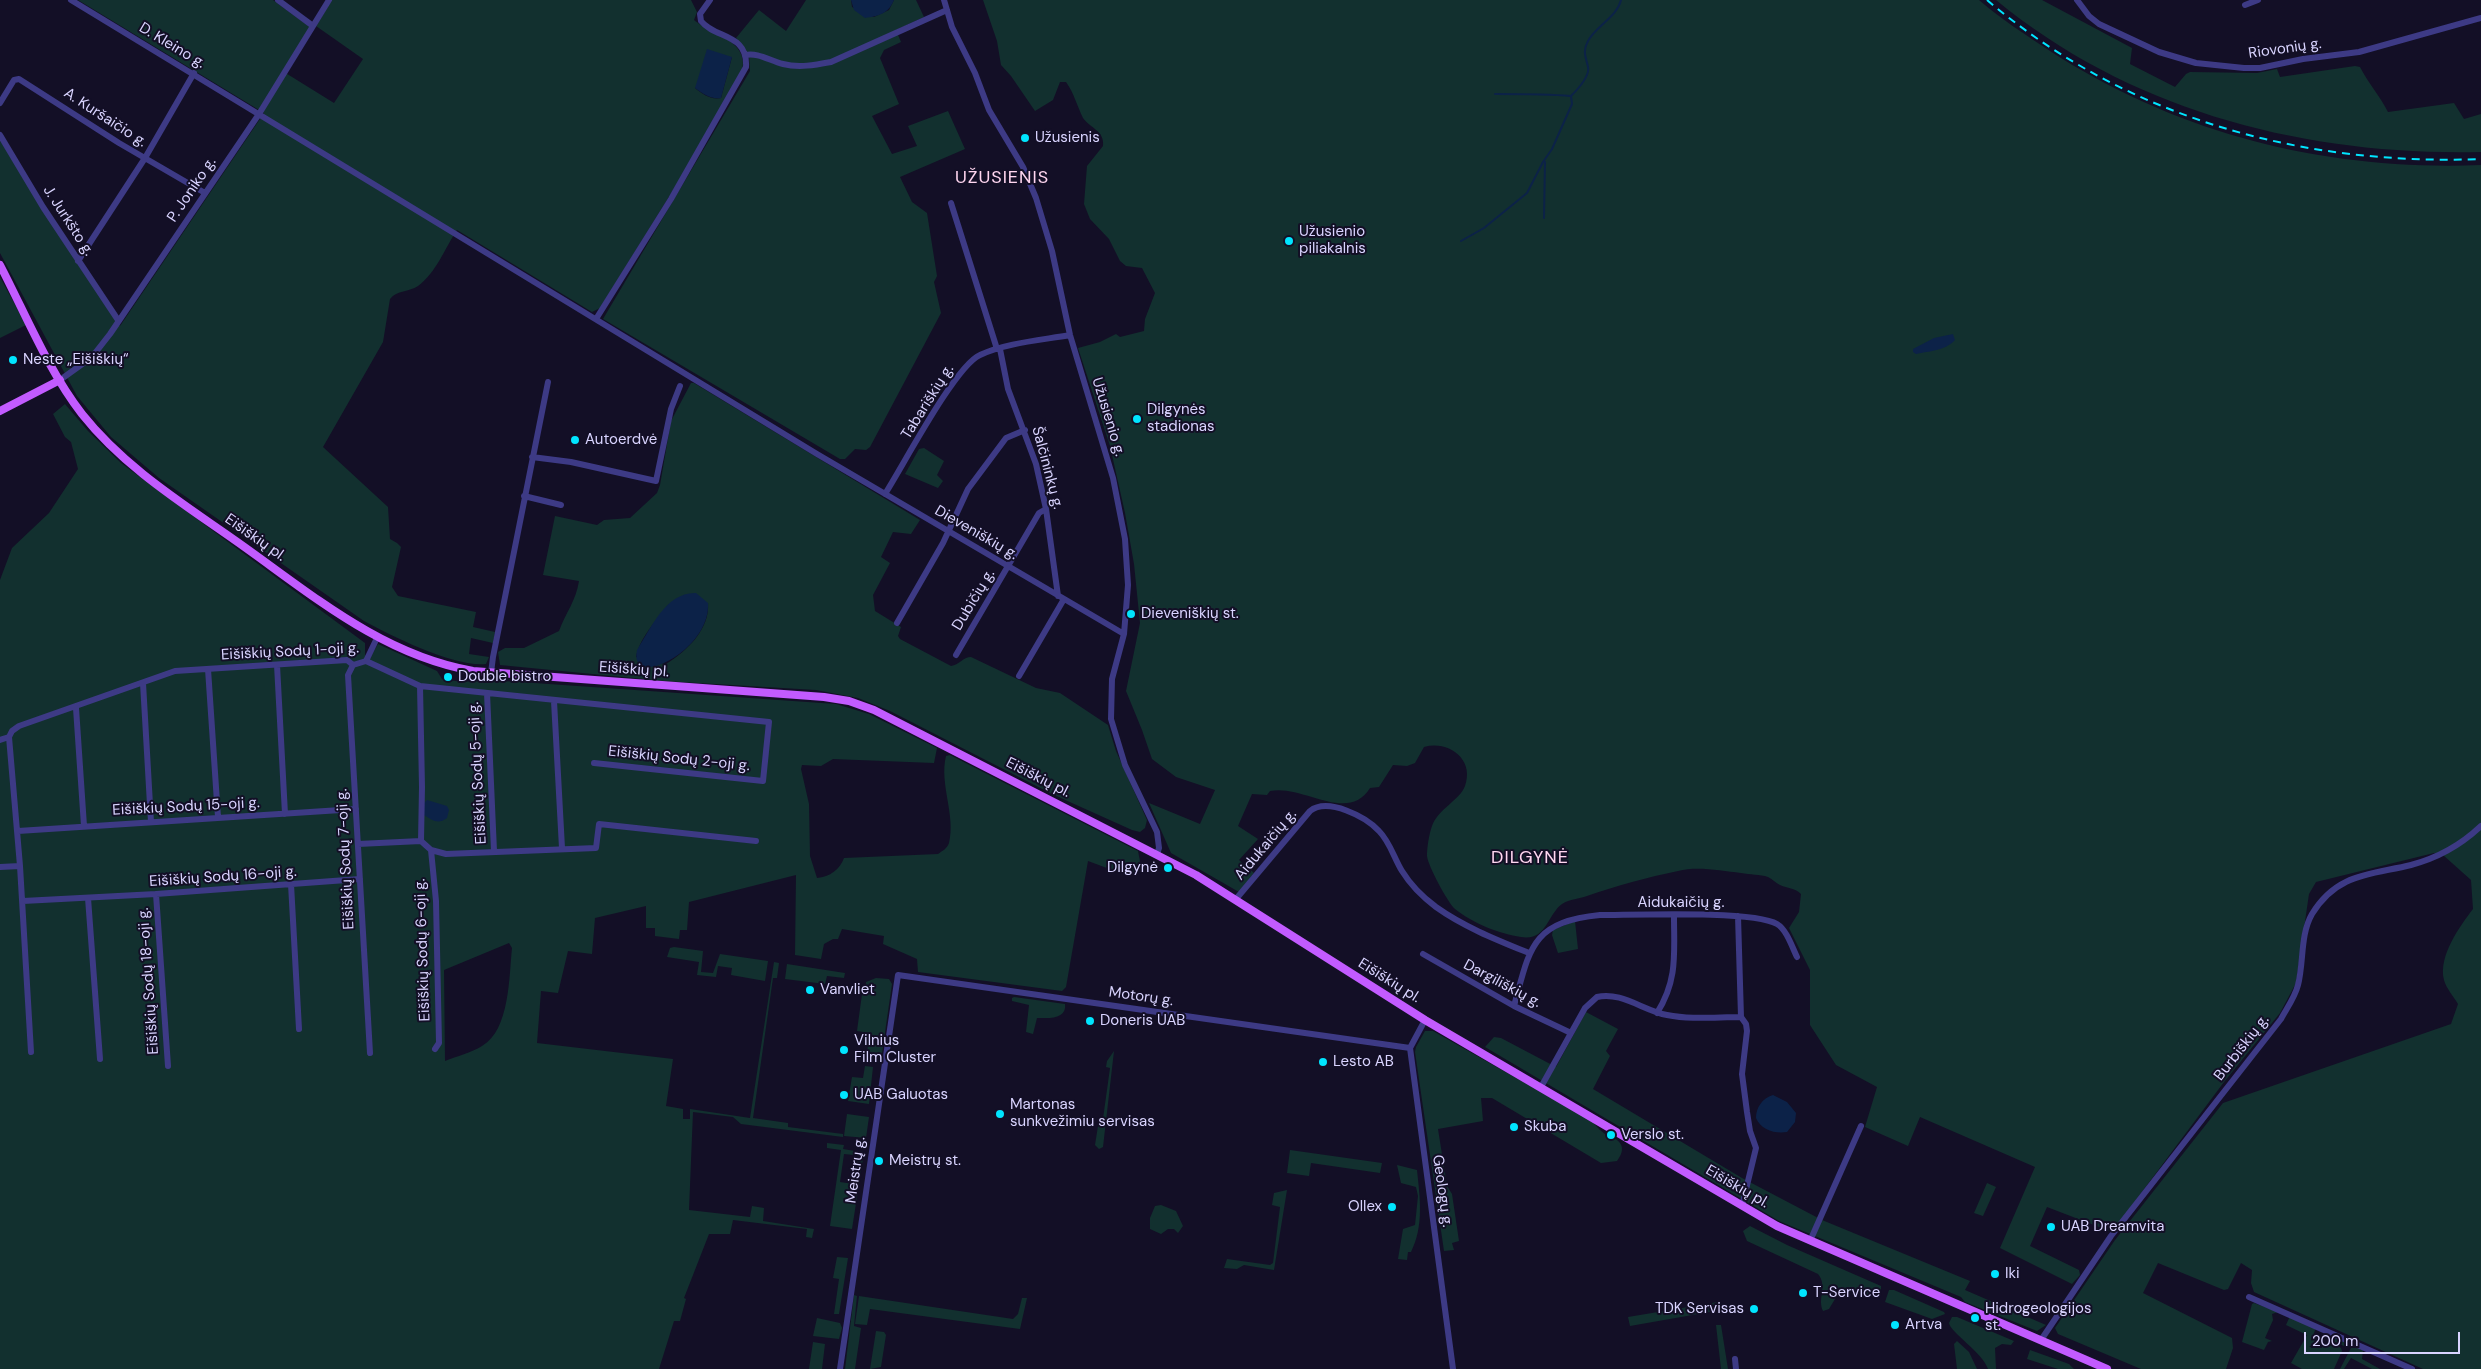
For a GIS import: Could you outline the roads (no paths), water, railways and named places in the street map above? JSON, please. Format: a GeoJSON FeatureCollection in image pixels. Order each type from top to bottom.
{"type":"FeatureCollection","features":[{"type":"Feature","properties":{"kind":"main road","name":"Eišiškių pl."},"geometry":{"type":"LineString","coordinates":[[0,265],[60,380],[90,424],[125,460],[146,477],[376,638],[407,652],[448,666],[491,673],[808,696],[849,701],[888,716],[1157,854],[1236,899],[1425,1020],[1777,1226],[2107,1369]]}},
{"type":"Feature","properties":{"kind":"main road"},"geometry":{"type":"LineString","coordinates":[[0,411],[60,380]]}},
{"type":"Feature","properties":{"kind":"street","name":"D. Kleino g."},"geometry":{"type":"LineString","coordinates":[[71,0],[596,319]]}},
{"type":"Feature","properties":{"kind":"street"},"geometry":{"type":"LineString","coordinates":[[278,0],[313,26]]}},
{"type":"Feature","properties":{"kind":"street","name":"P. Joniko g."},"geometry":{"type":"LineString","coordinates":[[60,380],[92,357],[259,114],[329,0]]}},
{"type":"Feature","properties":{"kind":"street"},"geometry":{"type":"LineString","coordinates":[[596,319],[671,199],[744,72],[746,65],[743,52],[732,39],[704,25],[699,18],[702,9],[710,0]]}},
{"type":"Feature","properties":{"kind":"street","name":"Užusienio g."},"geometry":{"type":"LineString","coordinates":[[944,0],[989,110],[1023,167],[1036,198],[1052,251],[1070,335],[1104,446],[1118,503],[1128,573],[1124,634],[1111,685],[1112,728],[1126,765],[1156,832],[1159,841],[1157,854]]}},
{"type":"Feature","properties":{"kind":"street","name":"Riovonių g."},"geometry":{"type":"LineString","coordinates":[[2077,0],[2089,16],[2099,24],[2159,52],[2196,63],[2244,68],[2260,68],[2303,59],[2359,52],[2481,18]]}},
{"type":"Feature","properties":{"kind":"street"},"geometry":{"type":"LineString","coordinates":[[2245,4],[2258,0]]}},
{"type":"Feature","properties":{"kind":"street"},"geometry":{"type":"LineString","coordinates":[[743,52],[752,53],[784,65],[813,66],[831,62],[947,10]]}},
{"type":"Feature","properties":{"kind":"street"},"geometry":{"type":"LineString","coordinates":[[78,261],[145,158],[194,73]]}},
{"type":"Feature","properties":{"kind":"street","name":"A. Kuršaičio g."},"geometry":{"type":"LineString","coordinates":[[0,103],[14,80],[19,79],[145,158],[205,193]]}},
{"type":"Feature","properties":{"kind":"street","name":"J. Jurkšto g."},"geometry":{"type":"LineString","coordinates":[[0,135],[78,261],[118,320]]}},
{"type":"Feature","properties":{"kind":"street","name":"Šalčininkų g."},"geometry":{"type":"LineString","coordinates":[[951,203],[999,349],[1008,390],[1025,430],[1036,464],[1046,509],[1061,597]]}},
{"type":"Feature","properties":{"kind":"street","name":"Dieveniškių g."},"geometry":{"type":"LineString","coordinates":[[596,319],[817,454],[1124,634]]}},
{"type":"Feature","properties":{"kind":"street","name":"Tabariškių g."},"geometry":{"type":"LineString","coordinates":[[886,494],[961,370],[973,358],[999,349],[1070,335]]}},
{"type":"Feature","properties":{"kind":"street"},"geometry":{"type":"LineString","coordinates":[[491,673],[524,496],[548,382]]}},
{"type":"Feature","properties":{"kind":"street"},"geometry":{"type":"LineString","coordinates":[[532,457],[571,462],[656,481],[671,409],[680,386]]}},
{"type":"Feature","properties":{"kind":"street"},"geometry":{"type":"LineString","coordinates":[[898,623],[948,532],[968,489],[1011,434],[1025,430]]}},
{"type":"Feature","properties":{"kind":"street"},"geometry":{"type":"LineString","coordinates":[[524,496],[561,505]]}},
{"type":"Feature","properties":{"kind":"street","name":"Dubičių g."},"geometry":{"type":"LineString","coordinates":[[956,655],[1039,513],[1046,509]]}},
{"type":"Feature","properties":{"kind":"street"},"geometry":{"type":"LineString","coordinates":[[1019,676],[1061,597]]}},
{"type":"Feature","properties":{"kind":"street"},"geometry":{"type":"LineString","coordinates":[[366,661],[376,638]]}},
{"type":"Feature","properties":{"kind":"street","name":"Eišiškių Sodų 1-oji g."},"geometry":{"type":"LineString","coordinates":[[0,740],[9,737],[12,731],[19,726],[76,708],[175,671],[347,660],[353,665],[366,661],[420,686],[769,722]]}},
{"type":"Feature","properties":{"kind":"street"},"geometry":{"type":"LineString","coordinates":[[277,665],[285,814]]}},
{"type":"Feature","properties":{"kind":"street","name":"Eišiškių Sodų 7-oji g."},"geometry":{"type":"LineString","coordinates":[[353,665],[348,675],[370,1053]]}},
{"type":"Feature","properties":{"kind":"street"},"geometry":{"type":"LineString","coordinates":[[208,669],[218,817]]}},
{"type":"Feature","properties":{"kind":"street"},"geometry":{"type":"LineString","coordinates":[[143,683],[151,822]]}},
{"type":"Feature","properties":{"kind":"street"},"geometry":{"type":"LineString","coordinates":[[420,686],[421,841]]}},
{"type":"Feature","properties":{"kind":"street","name":"Eišiškių Sodų 5-oji g."},"geometry":{"type":"LineString","coordinates":[[487,693],[494,851]]}},
{"type":"Feature","properties":{"kind":"street"},"geometry":{"type":"LineString","coordinates":[[554,701],[562,848]]}},
{"type":"Feature","properties":{"kind":"street"},"geometry":{"type":"LineString","coordinates":[[76,708],[84,826]]}},
{"type":"Feature","properties":{"kind":"street","name":"Eišiškių Sodų 2-oji g."},"geometry":{"type":"LineString","coordinates":[[594,763],[763,781],[769,722]]}},
{"type":"Feature","properties":{"kind":"street"},"geometry":{"type":"LineString","coordinates":[[9,737],[23,901],[31,1052]]}},
{"type":"Feature","properties":{"kind":"street","name":"Aidukaičių g."},"geometry":{"type":"LineString","coordinates":[[1236,899],[1313,809],[1326,806],[1356,814],[1379,831],[1405,875],[1436,907],[1487,936],[1529,953]]}},
{"type":"Feature","properties":{"kind":"street","name":"Eišiškių Sodų 15-oji g."},"geometry":{"type":"LineString","coordinates":[[18,831],[356,809]]}},
{"type":"Feature","properties":{"kind":"street"},"geometry":{"type":"LineString","coordinates":[[358,844],[421,841],[431,850],[446,854],[596,848],[599,824],[756,841]]}},
{"type":"Feature","properties":{"kind":"street","name":"Burbiškių g."},"geometry":{"type":"LineString","coordinates":[[2041,1340],[2112,1236],[2281,1019],[2297,986],[2308,924],[2326,896],[2342,882],[2361,875],[2413,864],[2449,851],[2481,826]]}},
{"type":"Feature","properties":{"kind":"street","name":"Eišiškių Sodų 6-oji g."},"geometry":{"type":"LineString","coordinates":[[431,850],[436,901],[439,1043],[435,1048]]}},
{"type":"Feature","properties":{"kind":"street"},"geometry":{"type":"LineString","coordinates":[[0,867],[20,866]]}},
{"type":"Feature","properties":{"kind":"street","name":"Eišiškių Sodų 16-oji g."},"geometry":{"type":"LineString","coordinates":[[23,901],[156,894],[360,879]]}},
{"type":"Feature","properties":{"kind":"street"},"geometry":{"type":"LineString","coordinates":[[291,884],[299,1029]]}},
{"type":"Feature","properties":{"kind":"street","name":"Eišiškių Sodų 18-oji g."},"geometry":{"type":"LineString","coordinates":[[156,894],[168,1066]]}},
{"type":"Feature","properties":{"kind":"street"},"geometry":{"type":"LineString","coordinates":[[88,898],[100,1059]]}},
{"type":"Feature","properties":{"kind":"street","name":"Aidukaičių g."},"geometry":{"type":"LineString","coordinates":[[1514,1006],[1529,953],[1543,935],[1555,926],[1569,920],[1600,915],[1738,916],[1778,924],[1784,930],[1797,957]]}},
{"type":"Feature","properties":{"kind":"street"},"geometry":{"type":"LineString","coordinates":[[1657,1013],[1667,998],[1672,981],[1674,966],[1674,916]]}},
{"type":"Feature","properties":{"kind":"street"},"geometry":{"type":"LineString","coordinates":[[1738,916],[1740,1017],[1746,1024],[1747,1031],[1742,1074],[1750,1131],[1756,1148],[1742,1206]]}},
{"type":"Feature","properties":{"kind":"street","name":"Dargiliškių g."},"geometry":{"type":"LineString","coordinates":[[1423,954],[1514,1006],[1571,1033]]}},
{"type":"Feature","properties":{"kind":"street","name":"Motorų g."},"geometry":{"type":"LineString","coordinates":[[898,975],[1410,1048]]}},
{"type":"Feature","properties":{"kind":"street","name":"Meistrų g."},"geometry":{"type":"LineString","coordinates":[[840,1369],[898,975]]}},
{"type":"Feature","properties":{"kind":"street"},"geometry":{"type":"LineString","coordinates":[[1541,1087],[1585,1008],[1592,999],[1599,996],[1618,997],[1657,1013],[1676,1017],[1740,1017]]}},
{"type":"Feature","properties":{"kind":"street"},"geometry":{"type":"LineString","coordinates":[[1410,1048],[1425,1020]]}},
{"type":"Feature","properties":{"kind":"street","name":"Geologų g."},"geometry":{"type":"LineString","coordinates":[[1410,1048],[1454,1369]]}},
{"type":"Feature","properties":{"kind":"street"},"geometry":{"type":"LineString","coordinates":[[1810,1241],[1861,1126]]}},
{"type":"Feature","properties":{"kind":"street"},"geometry":{"type":"LineString","coordinates":[[2249,1298],[2412,1369]]}},
{"type":"Feature","properties":{"kind":"street"},"geometry":{"type":"LineString","coordinates":[[1735,1359],[1736,1369]]}},
{"type":"Feature","properties":{"kind":"water"},"geometry":{"type":"Polygon","coordinates":[[[851,0],[894,0],[892,5],[882,14],[865,18],[854,10],[851,0]]]}},
{"type":"Feature","properties":{"kind":"water"},"geometry":{"type":"Polygon","coordinates":[[[707,49],[732,57],[721,98],[710,97],[695,88],[707,49]]]}},
{"type":"Feature","properties":{"kind":"water"},"geometry":{"type":"Polygon","coordinates":[[[1953,334],[1955,340],[1947,346],[1916,354],[1913,352],[1913,349],[1934,338],[1953,334]]]}},
{"type":"Feature","properties":{"kind":"water"},"geometry":{"type":"Polygon","coordinates":[[[696,593],[708,603],[705,620],[697,636],[684,650],[670,660],[656,666],[645,667],[638,662],[637,650],[660,613],[676,598],[685,594],[696,593]]]}},
{"type":"Feature","properties":{"kind":"water"},"geometry":{"type":"Polygon","coordinates":[[[427,800],[447,806],[449,810],[447,818],[438,821],[424,815],[424,803],[427,800]]]}},
{"type":"Feature","properties":{"kind":"water"},"geometry":{"type":"Polygon","coordinates":[[[1773,1095],[1787,1102],[1796,1113],[1795,1122],[1787,1132],[1769,1130],[1761,1126],[1756,1118],[1760,1104],[1766,1098],[1773,1095]]]}},
{"type":"Feature","properties":{"kind":"waterway"},"geometry":{"type":"LineString","coordinates":[[1461,241],[1484,228],[1527,193],[1552,149],[1572,104],[1571,96],[1587,74],[1586,45],[1619,6],[1621,0]]}},
{"type":"Feature","properties":{"kind":"waterway"},"geometry":{"type":"LineString","coordinates":[[1495,94],[1571,96]]}},
{"type":"Feature","properties":{"kind":"waterway"},"geometry":{"type":"LineString","coordinates":[[1544,218],[1545,162]]}},
{"type":"Feature","properties":{"kind":"railway"},"geometry":{"type":"LineString","coordinates":[[1987,0],[2041,41],[2098,76],[2157,104],[2219,126],[2282,143],[2347,154],[2414,159],[2481,159]]}},
{"type":"Feature","properties":{"kind":"place","name":"Užusienis"},"geometry":{"type":"Point","coordinates":[1025,138]}},
{"type":"Feature","properties":{"kind":"place","name":"Užusienio piliakalnis"},"geometry":{"type":"Point","coordinates":[1289,241]}},
{"type":"Feature","properties":{"kind":"place","name":"Neste „Eišiškių“"},"geometry":{"type":"Point","coordinates":[13,360]}},
{"type":"Feature","properties":{"kind":"place","name":"Dilgynės stadionas"},"geometry":{"type":"Point","coordinates":[1137,419]}},
{"type":"Feature","properties":{"kind":"place","name":"Autoerdvė"},"geometry":{"type":"Point","coordinates":[575,440]}},
{"type":"Feature","properties":{"kind":"place","name":"Dieveniškių st."},"geometry":{"type":"Point","coordinates":[1131,614]}},
{"type":"Feature","properties":{"kind":"place","name":"Double bistro"},"geometry":{"type":"Point","coordinates":[448,677]}},
{"type":"Feature","properties":{"kind":"place","name":"Dilgynė"},"geometry":{"type":"Point","coordinates":[1168,868]}},
{"type":"Feature","properties":{"kind":"place","name":"Vanvliet"},"geometry":{"type":"Point","coordinates":[810,990]}},
{"type":"Feature","properties":{"kind":"place","name":"Doneris UAB"},"geometry":{"type":"Point","coordinates":[1090,1021]}},
{"type":"Feature","properties":{"kind":"place","name":"Vilnius Film Cluster"},"geometry":{"type":"Point","coordinates":[844,1050]}},
{"type":"Feature","properties":{"kind":"place","name":"Lesto AB"},"geometry":{"type":"Point","coordinates":[1323,1062]}},
{"type":"Feature","properties":{"kind":"place","name":"UAB Galuotas"},"geometry":{"type":"Point","coordinates":[844,1095]}},
{"type":"Feature","properties":{"kind":"place","name":"Martonas sunkvežimiu servisas"},"geometry":{"type":"Point","coordinates":[1000,1114]}},
{"type":"Feature","properties":{"kind":"place","name":"Skuba"},"geometry":{"type":"Point","coordinates":[1514,1127]}},
{"type":"Feature","properties":{"kind":"place","name":"Verslo st."},"geometry":{"type":"Point","coordinates":[1611,1135]}},
{"type":"Feature","properties":{"kind":"place","name":"Meistrų st."},"geometry":{"type":"Point","coordinates":[879,1161]}},
{"type":"Feature","properties":{"kind":"place","name":"Ollex"},"geometry":{"type":"Point","coordinates":[1392,1207]}},
{"type":"Feature","properties":{"kind":"place","name":"UAB Dreamvita"},"geometry":{"type":"Point","coordinates":[2051,1227]}},
{"type":"Feature","properties":{"kind":"place","name":"Iki"},"geometry":{"type":"Point","coordinates":[1995,1274]}},
{"type":"Feature","properties":{"kind":"place","name":"T-Service"},"geometry":{"type":"Point","coordinates":[1803,1293]}},
{"type":"Feature","properties":{"kind":"place","name":"TDK Servisas"},"geometry":{"type":"Point","coordinates":[1754,1309]}},
{"type":"Feature","properties":{"kind":"place","name":"Hidrogeologijos st."},"geometry":{"type":"Point","coordinates":[1975,1318]}},
{"type":"Feature","properties":{"kind":"place","name":"Artva"},"geometry":{"type":"Point","coordinates":[1895,1325]}},
{"type":"Feature","properties":{"kind":"district","name":"UŽUSIENIS"},"geometry":{"type":"Point","coordinates":[1002,178]}},
{"type":"Feature","properties":{"kind":"district","name":"DILGYNĖ"},"geometry":{"type":"Point","coordinates":[1530,858]}}]}
